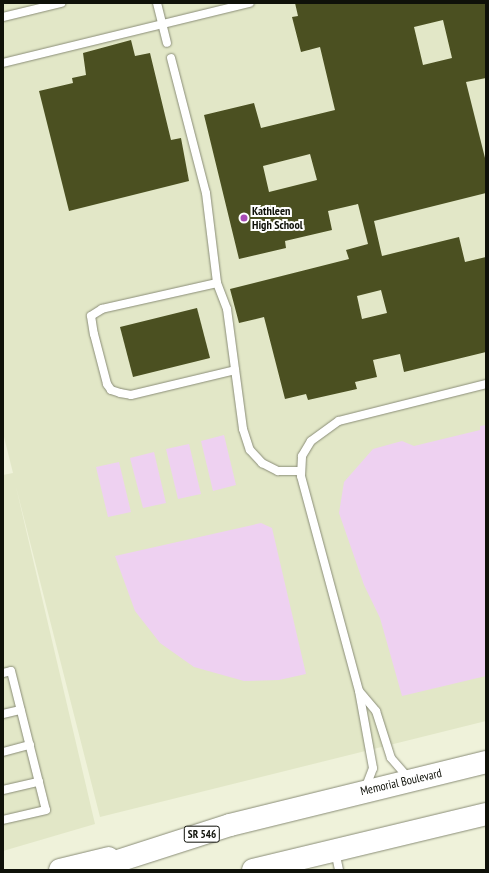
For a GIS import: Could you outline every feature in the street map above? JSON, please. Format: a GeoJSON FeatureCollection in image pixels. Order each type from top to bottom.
{"type":"FeatureCollection","features":[{"type":"Feature","properties":{"kind":"main road","name":"Memorial Boulevard"},"geometry":{"type":"LineString","coordinates":[[161,846],[315,803],[486,762]]}},
{"type":"Feature","properties":{"kind":"main road"},"geometry":{"type":"LineString","coordinates":[[253,870],[337,860],[486,814]]}},
{"type":"Feature","properties":{"kind":"main road"},"geometry":{"type":"LineString","coordinates":[[60,870],[161,846]]}},
{"type":"Feature","properties":{"kind":"main road","name":"SR 546"},"geometry":{"type":"LineString","coordinates":[[90,870],[161,846]]}},
{"type":"Feature","properties":{"kind":"lane"},"geometry":{"type":"LineString","coordinates":[[3,17],[61,3]]}},
{"type":"Feature","properties":{"kind":"lane"},"geometry":{"type":"LineString","coordinates":[[157,3],[168,43]]}},
{"type":"Feature","properties":{"kind":"lane"},"geometry":{"type":"LineString","coordinates":[[3,63],[250,3]]}},
{"type":"Feature","properties":{"kind":"lane"},"geometry":{"type":"LineString","coordinates":[[171,58],[206,193],[217,283],[227,309],[243,429],[250,450],[262,463],[278,471],[301,472]]}},
{"type":"Feature","properties":{"kind":"lane"},"geometry":{"type":"LineString","coordinates":[[217,283],[102,309],[91,316],[94,334],[107,384],[111,390],[120,394],[131,395],[236,370]]}},
{"type":"Feature","properties":{"kind":"lane"},"geometry":{"type":"LineString","coordinates":[[364,791],[373,768],[359,691],[301,472],[302,456],[311,441],[339,421],[486,384]]}},
{"type":"Feature","properties":{"kind":"lane"},"geometry":{"type":"LineString","coordinates":[[3,673],[11,671],[46,810],[3,820]]}},
{"type":"Feature","properties":{"kind":"lane"},"geometry":{"type":"LineString","coordinates":[[359,691],[376,711],[391,758],[410,780]]}},
{"type":"Feature","properties":{"kind":"lane"},"geometry":{"type":"LineString","coordinates":[[3,714],[21,710]]}},
{"type":"Feature","properties":{"kind":"lane"},"geometry":{"type":"LineString","coordinates":[[3,752],[30,745]]}},
{"type":"Feature","properties":{"kind":"lane"},"geometry":{"type":"LineString","coordinates":[[3,790],[39,782]]}},
{"type":"Feature","properties":{"kind":"shaded area","name":"Kathleen High School"},"geometry":{"type":"Polygon","coordinates":[[[3,3],[486,3],[486,721],[100,817],[16,487],[95,824],[3,851],[3,475],[13,473],[3,433],[3,3]]]}},
{"type":"Feature","properties":{"kind":"shaded area"},"geometry":{"type":"Polygon","coordinates":[[[486,425],[486,676],[402,696],[380,618],[364,585],[339,513],[344,482],[373,449],[402,441],[414,446],[480,430],[480,426],[486,425]]]}},
{"type":"Feature","properties":{"kind":"shaded area"},"geometry":{"type":"Polygon","coordinates":[[[224,435],[236,485],[213,491],[201,441],[224,435]]]}},
{"type":"Feature","properties":{"kind":"shaded area"},"geometry":{"type":"Polygon","coordinates":[[[189,444],[201,494],[178,499],[166,449],[189,444]]]}},
{"type":"Feature","properties":{"kind":"shaded area"},"geometry":{"type":"Polygon","coordinates":[[[154,452],[166,503],[143,508],[130,458],[154,452]]]}},
{"type":"Feature","properties":{"kind":"shaded area"},"geometry":{"type":"Polygon","coordinates":[[[119,462],[131,512],[108,517],[96,467],[119,462]]]}},
{"type":"Feature","properties":{"kind":"shaded area"},"geometry":{"type":"Polygon","coordinates":[[[261,523],[272,528],[306,674],[279,680],[244,681],[194,667],[160,643],[135,611],[115,556],[261,523]]]}},
{"type":"Feature","properties":{"kind":"building"},"geometry":{"type":"Polygon","coordinates":[[[295,3],[486,3],[486,78],[466,82],[486,162],[486,193],[374,221],[382,256],[459,237],[465,262],[486,257],[486,352],[404,372],[400,354],[373,360],[377,377],[355,382],[357,389],[308,400],[306,394],[285,399],[264,317],[239,323],[230,289],[349,259],[346,250],[368,244],[358,204],[328,211],[332,230],[285,241],[286,248],[239,259],[204,115],[254,103],[261,128],[335,110],[320,47],[301,52],[292,17],[298,16],[295,3]],[[443,20],[414,27],[423,65],[452,58],[443,20]],[[310,154],[263,166],[269,192],[317,180],[310,154]],[[381,290],[357,296],[362,319],[387,313],[381,290]]]}},
{"type":"Feature","properties":{"kind":"building"},"geometry":{"type":"Polygon","coordinates":[[[131,40],[135,56],[150,53],[171,140],[181,138],[189,181],[69,211],[39,91],[73,83],[72,78],[86,75],[83,53],[131,40]]]}},
{"type":"Feature","properties":{"kind":"building"},"geometry":{"type":"Polygon","coordinates":[[[197,308],[210,358],[133,377],[120,327],[197,308]]]}},
{"type":"Feature","properties":{"kind":"place","name":"Kathleen High School"},"geometry":{"type":"Point","coordinates":[244,218]}}]}
